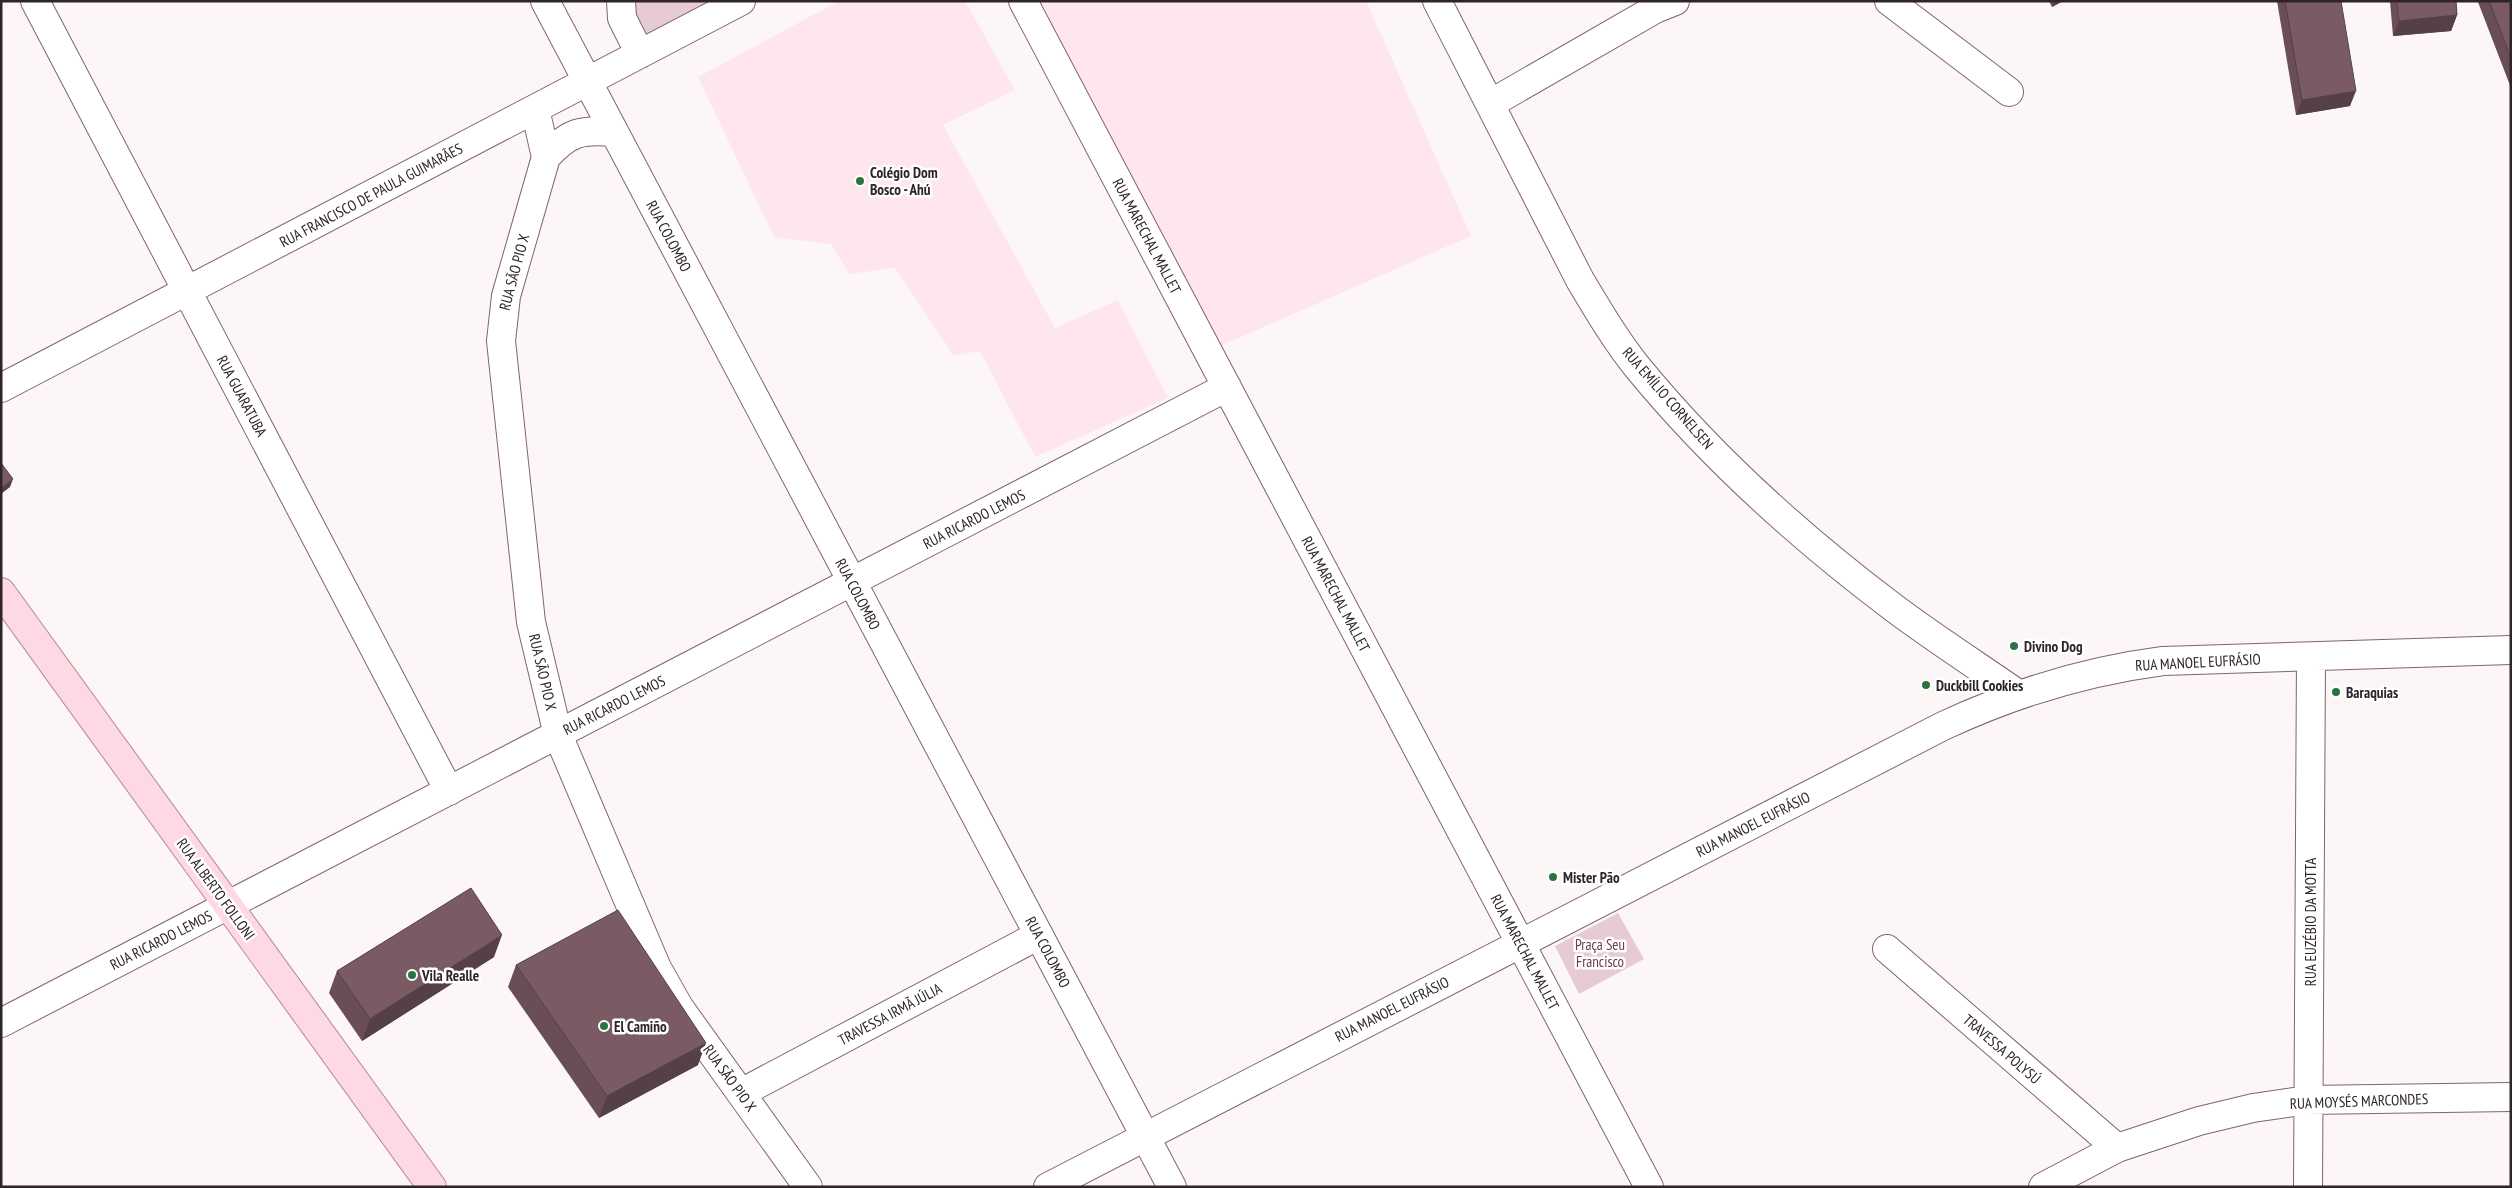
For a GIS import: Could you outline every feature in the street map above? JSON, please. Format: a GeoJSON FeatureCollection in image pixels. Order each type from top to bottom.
{"type":"FeatureCollection","features":[{"type":"Feature","properties":{"kind":"main road","name":"RUA ALBERTO FOLLONI"},"geometry":{"type":"LineString","coordinates":[[1,592],[432,1187]]}},
{"type":"Feature","properties":{"kind":"street","name":"RUA GUARATUBA"},"geometry":{"type":"LineString","coordinates":[[35,1],[449,791]]}},
{"type":"Feature","properties":{"kind":"street","name":"RUA COLOMBO"},"geometry":{"type":"LineString","coordinates":[[545,1],[1172,1187]]}},
{"type":"Feature","properties":{"kind":"street"},"geometry":{"type":"LineString","coordinates":[[621,1],[622,18],[640,54]]}},
{"type":"Feature","properties":{"kind":"street","name":"RUA FRANCISCO DE PAULA GUIMARÃES"},"geometry":{"type":"LineString","coordinates":[[1,388],[741,1]]}},
{"type":"Feature","properties":{"kind":"street","name":"RUA MARECHAL MALLET"},"geometry":{"type":"LineString","coordinates":[[1024,1],[1649,1187]]}},
{"type":"Feature","properties":{"kind":"street","name":"RUA EMÍLIO CORNELSEN"},"geometry":{"type":"LineString","coordinates":[[1437,1],[1580,280],[1606,324],[1637,368],[1685,421],[1751,487],[1824,552],[1894,608],[2018,694]]}},
{"type":"Feature","properties":{"kind":"street"},"geometry":{"type":"LineString","coordinates":[[1490,104],[1655,9],[1675,1]]}},
{"type":"Feature","properties":{"kind":"street"},"geometry":{"type":"LineString","coordinates":[[1890,1],[2009,92]]}},
{"type":"Feature","properties":{"kind":"street","name":"RUA SÃO PIO X"},"geometry":{"type":"LineString","coordinates":[[535,109],[546,157]]}},
{"type":"Feature","properties":{"kind":"street","name":"RUA SÃO PIO X"},"geometry":{"type":"LineString","coordinates":[[614,132],[592,130],[574,134],[559,142],[546,157],[506,296],[501,341],[531,622],[558,734],[657,968],[679,1008],[808,1187]]}},
{"type":"Feature","properties":{"kind":"street","name":"RUA RICARDO LEMOS"},"geometry":{"type":"LineString","coordinates":[[1,1023],[1227,387]]}},
{"type":"Feature","properties":{"kind":"street","name":"RUA MANOEL EUFRÁSIO"},"geometry":{"type":"LineString","coordinates":[[1048,1187],[1943,726],[2018,694],[2093,673],[2154,662],[2511,650]]}},
{"type":"Feature","properties":{"kind":"street","name":"RUA EUZÉBIO DA MOTTA"},"geometry":{"type":"LineString","coordinates":[[2308,1187],[2311,657]]}},
{"type":"Feature","properties":{"kind":"street","name":"TRAVESSA IRMÃ JÚLIA"},"geometry":{"type":"LineString","coordinates":[[741,1093],[1038,935]]}},
{"type":"Feature","properties":{"kind":"street","name":"TRAVESSA POLYSÚ"},"geometry":{"type":"LineString","coordinates":[[1887,949],[2117,1148]]}},
{"type":"Feature","properties":{"kind":"street","name":"RUA MOYSÉS MARCONDES"},"geometry":{"type":"LineString","coordinates":[[2043,1187],[2117,1148],[2208,1119],[2253,1108],[2308,1100],[2511,1097]]}},
{"type":"Feature","properties":{"kind":"shaded area","name":"Colégio Dom Bosco - Ahú"},"geometry":{"type":"Polygon","coordinates":[[[839,1],[965,1],[1015,90],[943,125],[1055,328],[1118,300],[1168,398],[1035,457],[980,351],[954,356],[895,268],[849,274],[831,244],[774,237],[698,77],[839,1]]]}},
{"type":"Feature","properties":{"kind":"shaded area"},"geometry":{"type":"Polygon","coordinates":[[[1039,1],[1366,1],[1471,236],[1211,350],[1034,4],[1039,1]]]}},
{"type":"Feature","properties":{"kind":"green space"},"geometry":{"type":"Polygon","coordinates":[[[635,1],[704,1],[706,5],[644,38],[635,10],[635,1]]]}},
{"type":"Feature","properties":{"kind":"green space","name":"Praça Seu Francisco"},"geometry":{"type":"Polygon","coordinates":[[[1618,913],[1644,959],[1579,994],[1555,946],[1618,913]]]}},
{"type":"Feature","properties":{"kind":"building"},"geometry":{"type":"Polygon","coordinates":[[[2285,1],[2341,1],[2356,91],[2302,100],[2285,1]]]}},
{"type":"Feature","properties":{"kind":"building"},"geometry":{"type":"Polygon","coordinates":[[[2397,1],[2456,1],[2457,15],[2399,21],[2397,1]]]}},
{"type":"Feature","properties":{"kind":"building"},"geometry":{"type":"Polygon","coordinates":[[[2489,1],[2511,1],[2511,58],[2489,1]]]}},
{"type":"Feature","properties":{"kind":"building"},"geometry":{"type":"Polygon","coordinates":[[[1,463],[13,479],[1,488],[1,463]]]}},
{"type":"Feature","properties":{"kind":"building","name":"Vila Realle"},"geometry":{"type":"Polygon","coordinates":[[[471,888],[502,935],[370,1019],[337,971],[471,888]]]}},
{"type":"Feature","properties":{"kind":"building","name":"El Camiño"},"geometry":{"type":"Polygon","coordinates":[[[618,910],[706,1043],[607,1096],[516,965],[618,910]]]}},
{"type":"Feature","properties":{"kind":"place","name":"Colégio Dom Bosco - Ahú"},"geometry":{"type":"Point","coordinates":[860,181]}},
{"type":"Feature","properties":{"kind":"place","name":"Divino Dog"},"geometry":{"type":"Point","coordinates":[2014,646]}},
{"type":"Feature","properties":{"kind":"place","name":"Duckbill Cookies"},"geometry":{"type":"Point","coordinates":[1926,685]}},
{"type":"Feature","properties":{"kind":"place","name":"Baraquias"},"geometry":{"type":"Point","coordinates":[2336,692]}},
{"type":"Feature","properties":{"kind":"place","name":"Mister Pão"},"geometry":{"type":"Point","coordinates":[1553,877]}},
{"type":"Feature","properties":{"kind":"place","name":"Vila Realle"},"geometry":{"type":"Point","coordinates":[412,975]}},
{"type":"Feature","properties":{"kind":"place","name":"El Camiño"},"geometry":{"type":"Point","coordinates":[604,1026]}}]}
